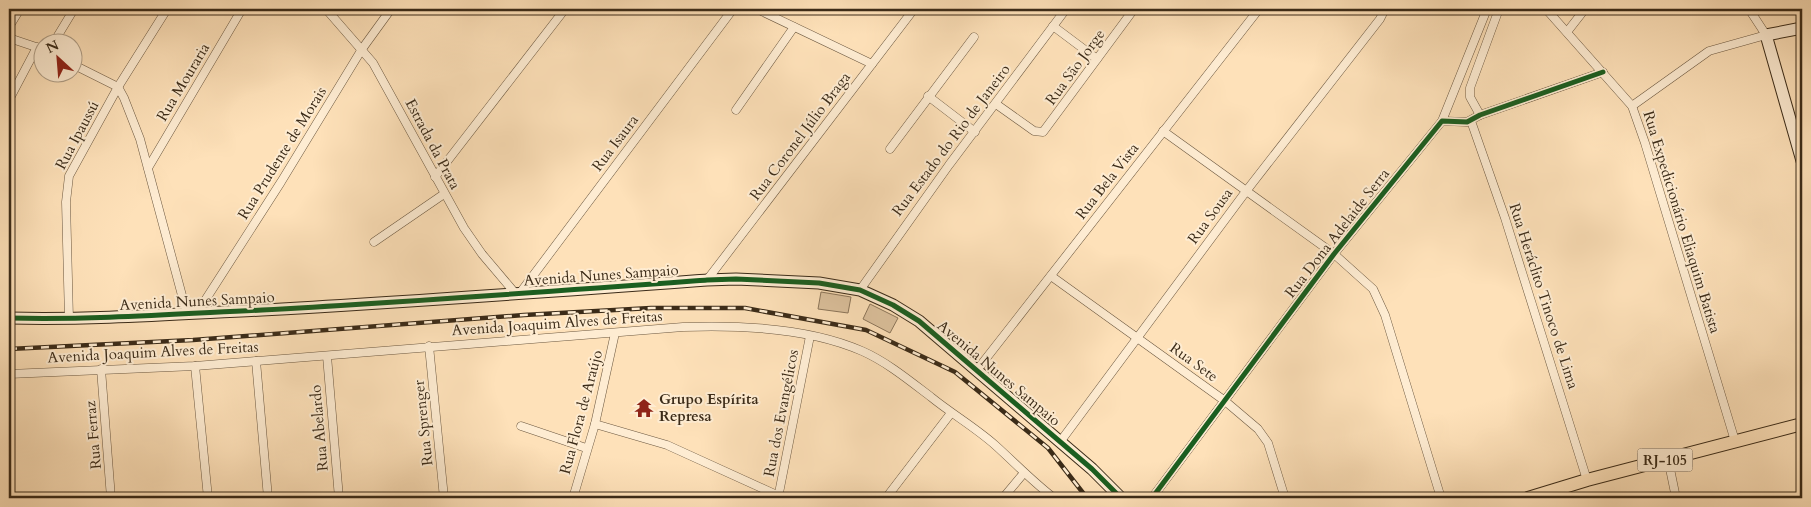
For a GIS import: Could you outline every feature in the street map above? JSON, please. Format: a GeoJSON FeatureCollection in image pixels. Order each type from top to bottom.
{"type":"FeatureCollection","features":[{"type":"Feature","properties":{"kind":"main road","name":"RJ-105"},"geometry":{"type":"LineString","coordinates":[[1528,498],[1587,480],[1802,424]]}},
{"type":"Feature","properties":{"kind":"street"},"geometry":{"type":"LineString","coordinates":[[9,27],[20,9]]}},
{"type":"Feature","properties":{"kind":"street"},"geometry":{"type":"LineString","coordinates":[[60,32],[74,9]]}},
{"type":"Feature","properties":{"kind":"street","name":"Rua Ipaussú"},"geometry":{"type":"LineString","coordinates":[[69,320],[66,202],[68,182],[75,164],[118,87],[166,9]]}},
{"type":"Feature","properties":{"kind":"street","name":"Rua Mouraria"},"geometry":{"type":"LineString","coordinates":[[148,168],[242,9]]}},
{"type":"Feature","properties":{"kind":"street","name":"Estrada da Prata"},"geometry":{"type":"LineString","coordinates":[[326,9],[362,49],[383,80],[444,194],[482,254],[517,293]]}},
{"type":"Feature","properties":{"kind":"street","name":"Rua Prudente de Morais"},"geometry":{"type":"LineString","coordinates":[[192,314],[281,182],[362,49],[391,9]]}},
{"type":"Feature","properties":{"kind":"street"},"geometry":{"type":"LineString","coordinates":[[435,177],[565,9]]}},
{"type":"Feature","properties":{"kind":"street","name":"Rua Isaura"},"geometry":{"type":"LineString","coordinates":[[517,293],[733,9]]}},
{"type":"Feature","properties":{"kind":"street"},"geometry":{"type":"LineString","coordinates":[[757,9],[872,64]]}},
{"type":"Feature","properties":{"kind":"street","name":"Rua Coronel Júlio Braga"},"geometry":{"type":"LineString","coordinates":[[707,280],[914,9]]}},
{"type":"Feature","properties":{"kind":"street","name":"Rua Estado do Rio de Janeiro"},"geometry":{"type":"LineString","coordinates":[[860,290],[949,165],[1066,9]]}},
{"type":"Feature","properties":{"kind":"street","name":"Rua São Jorge"},"geometry":{"type":"LineString","coordinates":[[996,104],[1034,131],[1041,133],[1048,128],[1134,9]]}},
{"type":"Feature","properties":{"kind":"street","name":"Rua Bela Vista"},"geometry":{"type":"LineString","coordinates":[[977,370],[1259,9]]}},
{"type":"Feature","properties":{"kind":"street","name":"Rua Sousa"},"geometry":{"type":"LineString","coordinates":[[1060,442],[1247,190],[1380,19],[1385,9]]}},
{"type":"Feature","properties":{"kind":"street","name":"Rua Dona Adelaide Serra"},"geometry":{"type":"LineString","coordinates":[[1152,498],[1334,254],[1442,121],[1486,9]]}},
{"type":"Feature","properties":{"kind":"street"},"geometry":{"type":"LineString","coordinates":[[1480,115],[1470,97],[1469,91],[1499,9]]}},
{"type":"Feature","properties":{"kind":"street","name":"Rua Expedicionário Eliaquim Batista"},"geometry":{"type":"LineString","coordinates":[[1546,9],[1632,106],[1645,143],[1735,441]]}},
{"type":"Feature","properties":{"kind":"street"},"geometry":{"type":"LineString","coordinates":[[1567,32],[1585,9]]}},
{"type":"Feature","properties":{"kind":"street"},"geometry":{"type":"LineString","coordinates":[[1749,9],[1766,35],[1802,161]]}},
{"type":"Feature","properties":{"kind":"street"},"geometry":{"type":"LineString","coordinates":[[1053,26],[1097,59]]}},
{"type":"Feature","properties":{"kind":"street"},"geometry":{"type":"LineString","coordinates":[[736,110],[794,27]]}},
{"type":"Feature","properties":{"kind":"street"},"geometry":{"type":"LineString","coordinates":[[1632,106],[1709,50],[1802,28]]}},
{"type":"Feature","properties":{"kind":"street"},"geometry":{"type":"LineString","coordinates":[[890,149],[974,37]]}},
{"type":"Feature","properties":{"kind":"street"},"geometry":{"type":"LineString","coordinates":[[9,38],[32,45]]}},
{"type":"Feature","properties":{"kind":"street"},"geometry":{"type":"LineString","coordinates":[[9,100],[32,61]]}},
{"type":"Feature","properties":{"kind":"street"},"geometry":{"type":"LineString","coordinates":[[82,69],[118,87],[140,139],[192,314]]}},
{"type":"Feature","properties":{"kind":"street"},"geometry":{"type":"LineString","coordinates":[[1442,121],[1471,121],[1480,115],[1602,72]]}},
{"type":"Feature","properties":{"kind":"street"},"geometry":{"type":"LineString","coordinates":[[928,96],[975,132]]}},
{"type":"Feature","properties":{"kind":"street","name":"Rua Heráclito Tinoco de Lima"},"geometry":{"type":"LineString","coordinates":[[1471,121],[1506,218],[1587,480]]}},
{"type":"Feature","properties":{"kind":"street"},"geometry":{"type":"LineString","coordinates":[[1164,131],[1334,254],[1373,289],[1380,302],[1440,498]]}},
{"type":"Feature","properties":{"kind":"street"},"geometry":{"type":"LineString","coordinates":[[374,242],[444,194]]}},
{"type":"Feature","properties":{"kind":"street","name":"Rua Sete"},"geometry":{"type":"LineString","coordinates":[[1051,276],[1254,424],[1266,438],[1286,498]]}},
{"type":"Feature","properties":{"kind":"street","name":"Avenida Nunes Sampaio"},"geometry":{"type":"LineString","coordinates":[[9,318],[69,320],[419,302],[517,293],[707,280],[745,279],[819,284],[860,290],[893,305],[918,321],[1060,442],[1121,498]]}},
{"type":"Feature","properties":{"kind":"street","name":"Avenida Joaquim Alves de Freitas"},"geometry":{"type":"LineString","coordinates":[[9,374],[195,366],[429,346],[712,326],[745,327],[810,336],[837,342],[865,352],[895,371],[994,444],[1023,474],[1054,498]]}},
{"type":"Feature","properties":{"kind":"street","name":"Rua Flora de Araújo"},"geometry":{"type":"LineString","coordinates":[[573,498],[586,448],[595,424],[615,333]]}},
{"type":"Feature","properties":{"kind":"street","name":"Rua dos Evangélicos"},"geometry":{"type":"LineString","coordinates":[[779,497],[810,336]]}},
{"type":"Feature","properties":{"kind":"street","name":"Rua Sprenger"},"geometry":{"type":"LineString","coordinates":[[429,346],[444,498]]}},
{"type":"Feature","properties":{"kind":"street","name":"Rua Abelardo"},"geometry":{"type":"LineString","coordinates":[[327,356],[339,498]]}},
{"type":"Feature","properties":{"kind":"street"},"geometry":{"type":"LineString","coordinates":[[256,361],[268,498]]}},
{"type":"Feature","properties":{"kind":"street"},"geometry":{"type":"LineString","coordinates":[[195,366],[208,498]]}},
{"type":"Feature","properties":{"kind":"street","name":"Rua Ferraz"},"geometry":{"type":"LineString","coordinates":[[101,369],[111,498]]}},
{"type":"Feature","properties":{"kind":"street"},"geometry":{"type":"LineString","coordinates":[[886,498],[952,413]]}},
{"type":"Feature","properties":{"kind":"street"},"geometry":{"type":"LineString","coordinates":[[595,424],[667,445],[779,497],[797,498]]}},
{"type":"Feature","properties":{"kind":"street"},"geometry":{"type":"LineString","coordinates":[[521,426],[586,448]]}},
{"type":"Feature","properties":{"kind":"street"},"geometry":{"type":"LineString","coordinates":[[1668,459],[1676,498]]}},
{"type":"Feature","properties":{"kind":"street"},"geometry":{"type":"LineString","coordinates":[[1003,498],[1023,474]]}},
{"type":"Feature","properties":{"kind":"shaded area"},"geometry":{"type":"Polygon","coordinates":[[[821,292],[851,297],[848,313],[818,309],[821,292]]]}},
{"type":"Feature","properties":{"kind":"shaded area"},"geometry":{"type":"Polygon","coordinates":[[[870,304],[898,318],[890,333],[863,319],[870,304]]]}},
{"type":"Feature","properties":{"kind":"railway"},"geometry":{"type":"LineString","coordinates":[[9,349],[193,340],[524,315],[651,308],[745,308],[866,330],[955,372],[1048,448],[1087,498]]}},
{"type":"Feature","properties":{"kind":"cycle path"},"geometry":{"type":"LineString","coordinates":[[1152,498],[1334,254],[1442,121],[1467,122],[1480,115],[1603,72]]}},
{"type":"Feature","properties":{"kind":"cycle path"},"geometry":{"type":"LineString","coordinates":[[9,318],[104,317],[262,310],[707,280],[736,279],[819,283],[860,290],[893,305],[919,321],[1092,469],[1121,498]]}},
{"type":"Feature","properties":{"kind":"place","name":"Grupo Espírita Represa"},"geometry":{"type":"Point","coordinates":[644,408]}}]}
